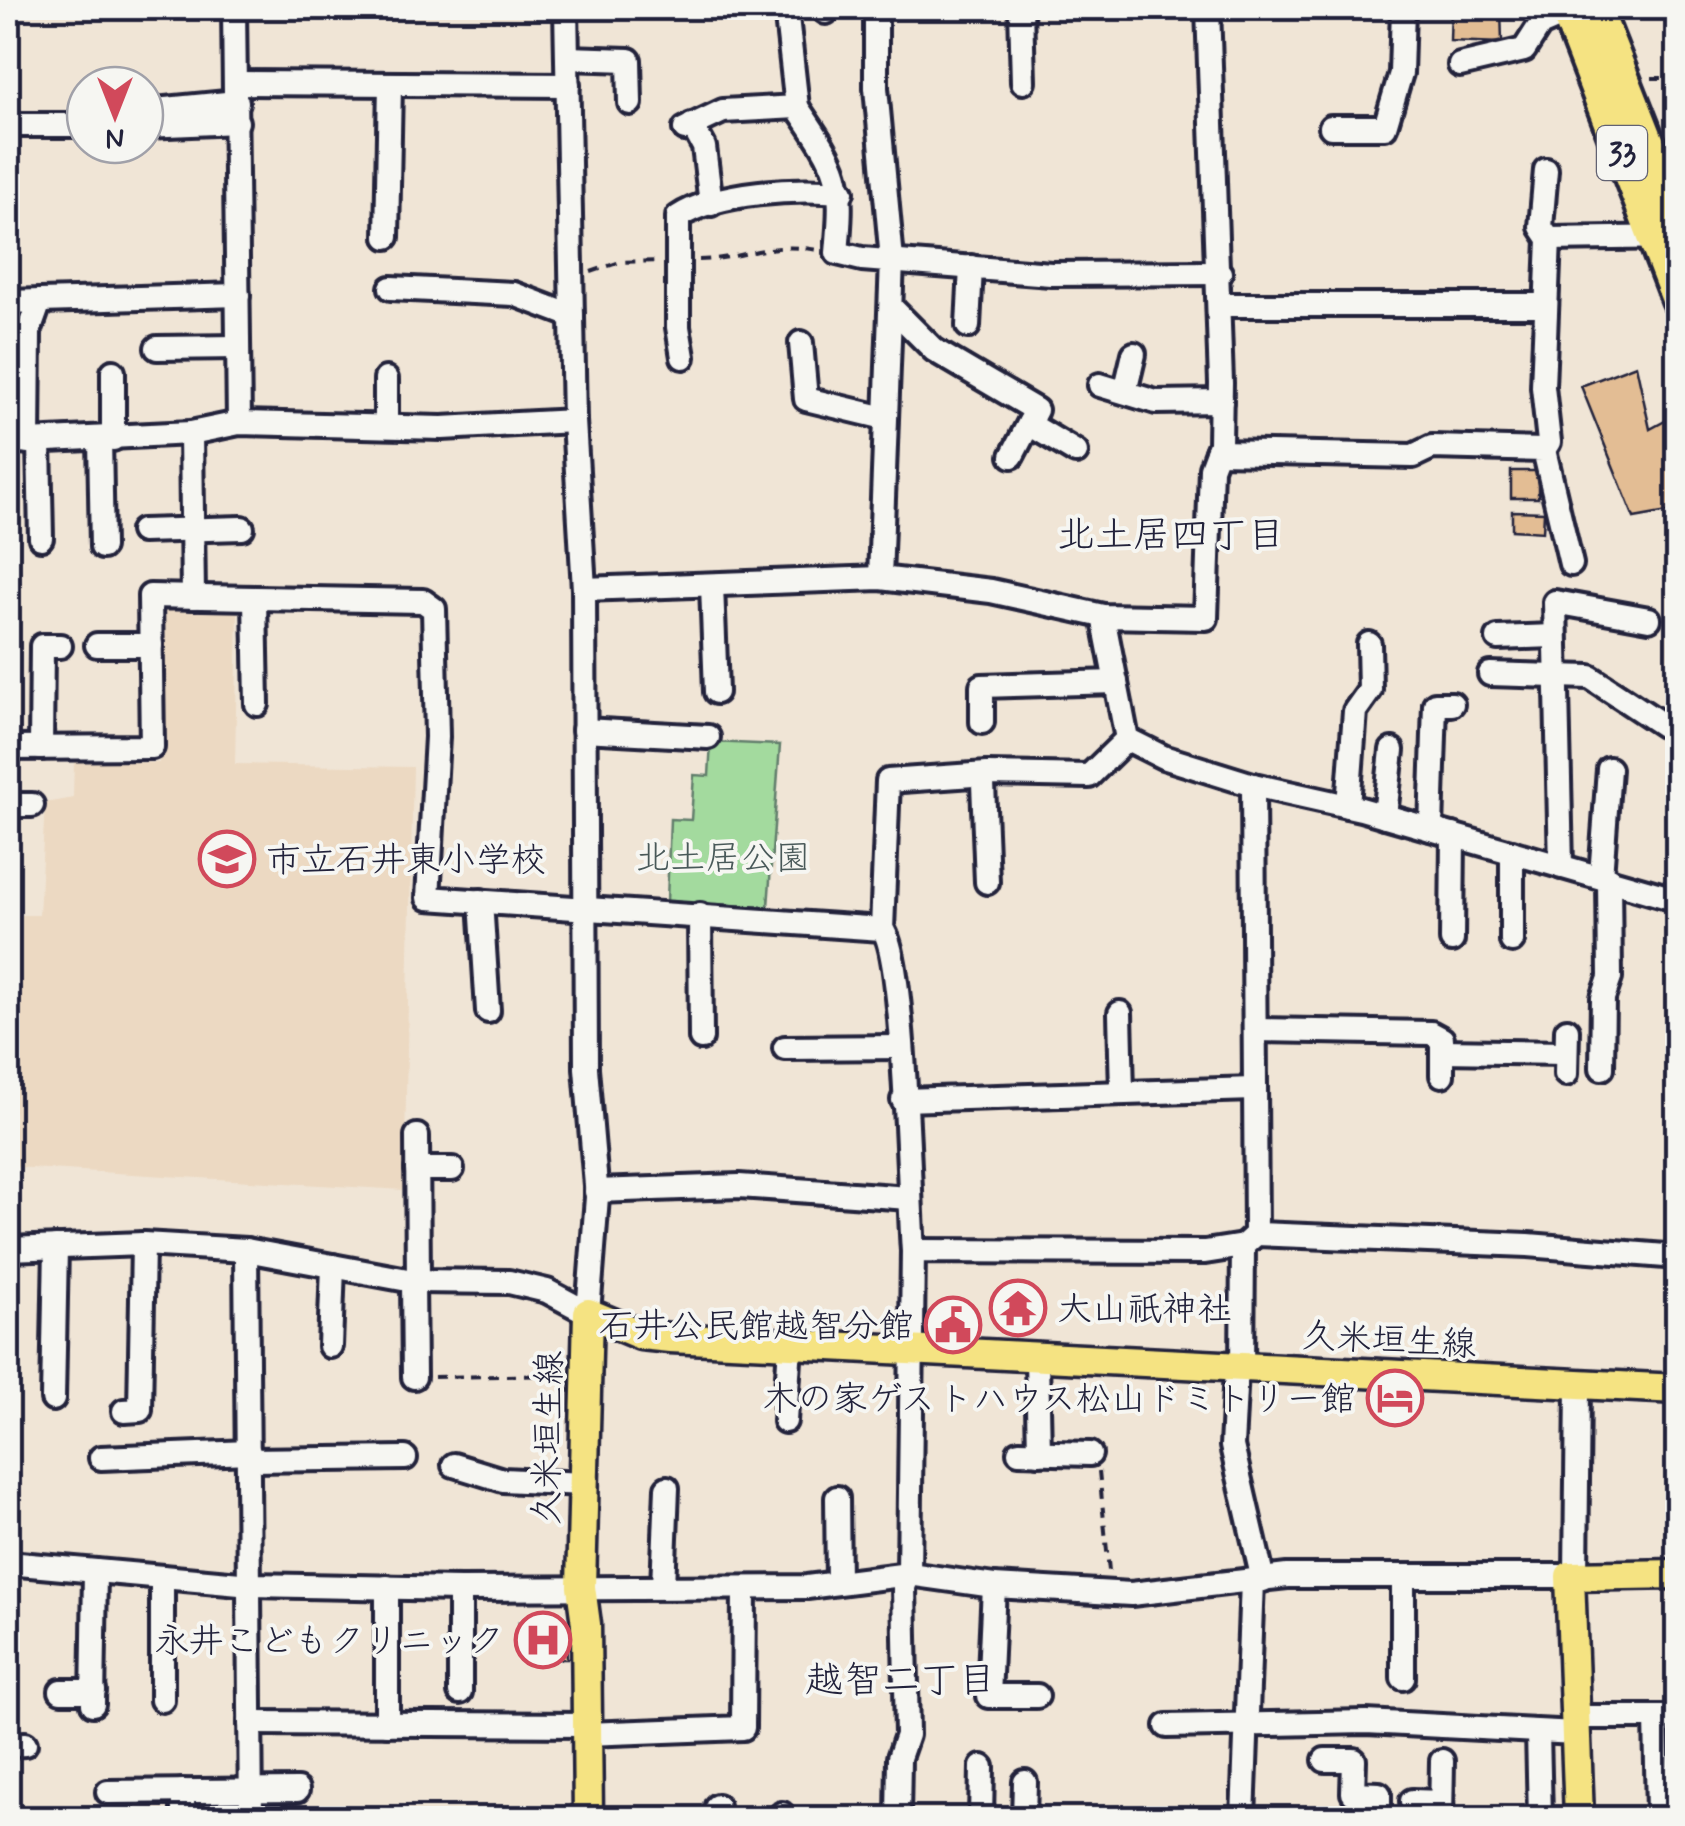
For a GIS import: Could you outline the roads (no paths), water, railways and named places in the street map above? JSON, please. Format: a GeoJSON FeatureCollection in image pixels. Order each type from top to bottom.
{"type":"FeatureCollection","features":[{"type":"Feature","properties":{"kind":"highway","name":"33"},"geometry":{"type":"LineString","coordinates":[[1577,10],[1670,231],[1678,299]]}},
{"type":"Feature","properties":{"kind":"main road","name":"久米垣生線"},"geometry":{"type":"LineString","coordinates":[[588,1818],[582,1587],[588,1314],[641,1336],[1239,1370],[1678,1389]]}},
{"type":"Feature","properties":{"kind":"main road"},"geometry":{"type":"LineString","coordinates":[[1579,1818],[1573,1576],[1678,1574]]}},
{"type":"Feature","properties":{"kind":"street"},"geometry":{"type":"LineString","coordinates":[[234,8],[239,423]]}},
{"type":"Feature","properties":{"kind":"street"},"geometry":{"type":"LineString","coordinates":[[8,1249],[143,1244],[246,1250],[416,1281],[508,1282],[547,1291],[588,1314],[596,1191],[586,1068],[584,589],[574,422],[566,8]]}},
{"type":"Feature","properties":{"kind":"street"},"geometry":{"type":"LineString","coordinates":[[786,8],[797,106],[834,162],[842,192],[836,253],[1051,274],[1220,273]]}},
{"type":"Feature","properties":{"kind":"street"},"geometry":{"type":"LineString","coordinates":[[876,8],[876,88],[892,260],[880,578]]}},
{"type":"Feature","properties":{"kind":"street"},"geometry":{"type":"LineString","coordinates":[[1021,8],[1022,82]]}},
{"type":"Feature","properties":{"kind":"street"},"geometry":{"type":"LineString","coordinates":[[584,589],[880,578],[991,590],[1103,616],[1206,618],[1212,468],[1221,401],[1220,273],[1212,174],[1208,8]]}},
{"type":"Feature","properties":{"kind":"street"},"geometry":{"type":"LineString","coordinates":[[1331,127],[1386,127],[1401,73],[1403,8]]}},
{"type":"Feature","properties":{"kind":"street"},"geometry":{"type":"LineString","coordinates":[[1460,65],[1524,50],[1540,25],[1577,10]]}},
{"type":"Feature","properties":{"kind":"street"},"geometry":{"type":"LineString","coordinates":[[567,58],[629,60],[630,103]]}},
{"type":"Feature","properties":{"kind":"street"},"geometry":{"type":"LineString","coordinates":[[387,237],[390,84]]}},
{"type":"Feature","properties":{"kind":"street"},"geometry":{"type":"LineString","coordinates":[[165,109],[390,84],[568,84]]}},
{"type":"Feature","properties":{"kind":"street"},"geometry":{"type":"LineString","coordinates":[[165,121],[237,102]]}},
{"type":"Feature","properties":{"kind":"street"},"geometry":{"type":"LineString","coordinates":[[711,204],[704,148],[688,127],[723,111],[797,106]]}},
{"type":"Feature","properties":{"kind":"street"},"geometry":{"type":"LineString","coordinates":[[8,125],[65,124]]}},
{"type":"Feature","properties":{"kind":"street"},"geometry":{"type":"LineString","coordinates":[[1546,170],[1541,228],[1549,239],[1544,388],[1549,442],[1544,450],[1571,564]]}},
{"type":"Feature","properties":{"kind":"street"},"geometry":{"type":"LineString","coordinates":[[682,358],[678,217],[711,204],[795,188],[842,192]]}},
{"type":"Feature","properties":{"kind":"street"},"geometry":{"type":"LineString","coordinates":[[1549,239],[1670,231]]}},
{"type":"Feature","properties":{"kind":"street"},"geometry":{"type":"LineString","coordinates":[[968,326],[971,267]]}},
{"type":"Feature","properties":{"kind":"street"},"geometry":{"type":"LineString","coordinates":[[391,288],[514,294],[572,316]]}},
{"type":"Feature","properties":{"kind":"street"},"geometry":{"type":"LineString","coordinates":[[8,302],[238,295]]}},
{"type":"Feature","properties":{"kind":"street"},"geometry":{"type":"LineString","coordinates":[[40,301],[29,332],[25,442],[41,538]]}},
{"type":"Feature","properties":{"kind":"street"},"geometry":{"type":"LineString","coordinates":[[1220,305],[1546,305]]}},
{"type":"Feature","properties":{"kind":"street"},"geometry":{"type":"LineString","coordinates":[[891,307],[969,383],[1036,410],[1012,456]]}},
{"type":"Feature","properties":{"kind":"street"},"geometry":{"type":"LineString","coordinates":[[801,343],[806,399],[885,418]]}},
{"type":"Feature","properties":{"kind":"street"},"geometry":{"type":"LineString","coordinates":[[157,348],[238,347]]}},
{"type":"Feature","properties":{"kind":"street"},"geometry":{"type":"LineString","coordinates":[[1126,392],[1134,354]]}},
{"type":"Feature","properties":{"kind":"street"},"geometry":{"type":"LineString","coordinates":[[102,548],[112,372]]}},
{"type":"Feature","properties":{"kind":"street"},"geometry":{"type":"LineString","coordinates":[[386,379],[386,426]]}},
{"type":"Feature","properties":{"kind":"street"},"geometry":{"type":"LineString","coordinates":[[1100,385],[1156,402],[1221,401]]}},
{"type":"Feature","properties":{"kind":"street"},"geometry":{"type":"LineString","coordinates":[[25,442],[192,432],[239,423],[386,426],[574,422]]}},
{"type":"Feature","properties":{"kind":"street"},"geometry":{"type":"LineString","coordinates":[[1029,424],[1076,452]]}},
{"type":"Feature","properties":{"kind":"street"},"geometry":{"type":"LineString","coordinates":[[192,432],[193,597]]}},
{"type":"Feature","properties":{"kind":"street"},"geometry":{"type":"LineString","coordinates":[[1217,452],[1413,456],[1432,448],[1544,450]]}},
{"type":"Feature","properties":{"kind":"street"},"geometry":{"type":"LineString","coordinates":[[142,531],[242,528]]}},
{"type":"Feature","properties":{"kind":"street"},"geometry":{"type":"LineString","coordinates":[[712,585],[716,692]]}},
{"type":"Feature","properties":{"kind":"street"},"geometry":{"type":"LineString","coordinates":[[8,748],[152,747],[150,596],[424,602],[434,610],[437,738],[428,898],[882,929],[889,936],[896,982],[913,1251],[909,1574],[904,1587],[907,1734],[899,1758],[898,1818]]}},
{"type":"Feature","properties":{"kind":"street"},"geometry":{"type":"LineString","coordinates":[[256,599],[257,704]]}},
{"type":"Feature","properties":{"kind":"street"},"geometry":{"type":"LineString","coordinates":[[1561,866],[1560,673],[1554,636],[1555,602],[1649,618]]}},
{"type":"Feature","properties":{"kind":"street"},"geometry":{"type":"LineString","coordinates":[[1103,616],[1127,739]]}},
{"type":"Feature","properties":{"kind":"street"},"geometry":{"type":"LineString","coordinates":[[1498,638],[1554,636]]}},
{"type":"Feature","properties":{"kind":"street"},"geometry":{"type":"LineString","coordinates":[[1348,806],[1355,712],[1378,691],[1369,644]]}},
{"type":"Feature","properties":{"kind":"street"},"geometry":{"type":"LineString","coordinates":[[96,645],[151,645]]}},
{"type":"Feature","properties":{"kind":"street"},"geometry":{"type":"LineString","coordinates":[[41,748],[42,646],[60,646]]}},
{"type":"Feature","properties":{"kind":"street"},"geometry":{"type":"LineString","coordinates":[[1490,674],[1560,673],[1606,684],[1678,735]]}},
{"type":"Feature","properties":{"kind":"street"},"geometry":{"type":"LineString","coordinates":[[982,722],[982,686],[1116,682]]}},
{"type":"Feature","properties":{"kind":"street"},"geometry":{"type":"LineString","coordinates":[[1452,704],[1435,704],[1452,940]]}},
{"type":"Feature","properties":{"kind":"street"},"geometry":{"type":"LineString","coordinates":[[584,730],[708,737]]}},
{"type":"Feature","properties":{"kind":"street"},"geometry":{"type":"LineString","coordinates":[[882,929],[888,781],[986,774],[1089,776],[1127,739]]}},
{"type":"Feature","properties":{"kind":"street"},"geometry":{"type":"LineString","coordinates":[[1127,739],[1163,756],[1253,785],[1386,816],[1678,900]]}},
{"type":"Feature","properties":{"kind":"street"},"geometry":{"type":"LineString","coordinates":[[1386,816],[1392,750]]}},
{"type":"Feature","properties":{"kind":"street"},"geometry":{"type":"LineString","coordinates":[[1602,1068],[1602,998],[1610,978],[1605,878],[1608,769]]}},
{"type":"Feature","properties":{"kind":"street"},"geometry":{"type":"LineString","coordinates":[[986,774],[983,783],[987,882]]}},
{"type":"Feature","properties":{"kind":"street"},"geometry":{"type":"LineString","coordinates":[[1243,1818],[1257,1580],[1232,1446],[1250,1240],[1254,1089],[1253,785]]}},
{"type":"Feature","properties":{"kind":"street"},"geometry":{"type":"LineString","coordinates":[[8,805],[32,805]]}},
{"type":"Feature","properties":{"kind":"street"},"geometry":{"type":"LineString","coordinates":[[1512,852],[1512,941]]}},
{"type":"Feature","properties":{"kind":"street"},"geometry":{"type":"LineString","coordinates":[[482,901],[488,1012]]}},
{"type":"Feature","properties":{"kind":"street"},"geometry":{"type":"LineString","coordinates":[[700,915],[701,1038]]}},
{"type":"Feature","properties":{"kind":"street"},"geometry":{"type":"LineString","coordinates":[[1431,1009],[1438,1053]]}},
{"type":"Feature","properties":{"kind":"street"},"geometry":{"type":"LineString","coordinates":[[1120,1013],[1122,1094]]}},
{"type":"Feature","properties":{"kind":"street"},"geometry":{"type":"LineString","coordinates":[[1254,1030],[1354,1020],[1438,1053],[1566,1052]]}},
{"type":"Feature","properties":{"kind":"street"},"geometry":{"type":"LineString","coordinates":[[786,1048],[900,1047]]}},
{"type":"Feature","properties":{"kind":"street"},"geometry":{"type":"LineString","coordinates":[[903,1100],[1254,1089]]}},
{"type":"Feature","properties":{"kind":"street"},"geometry":{"type":"LineString","coordinates":[[414,1377],[417,1136]]}},
{"type":"Feature","properties":{"kind":"street"},"geometry":{"type":"LineString","coordinates":[[417,1170],[452,1169]]}},
{"type":"Feature","properties":{"kind":"street"},"geometry":{"type":"LineString","coordinates":[[596,1191],[739,1186],[909,1198]]}},
{"type":"Feature","properties":{"kind":"street"},"geometry":{"type":"LineString","coordinates":[[913,1251],[1204,1252],[1250,1240],[1528,1244],[1678,1257]]}},
{"type":"Feature","properties":{"kind":"street"},"geometry":{"type":"LineString","coordinates":[[124,1410],[140,1410],[143,1244]]}},
{"type":"Feature","properties":{"kind":"street"},"geometry":{"type":"LineString","coordinates":[[53,1399],[46,1362],[56,1247]]}},
{"type":"Feature","properties":{"kind":"street"},"geometry":{"type":"LineString","coordinates":[[246,1250],[251,1818]]}},
{"type":"Feature","properties":{"kind":"street"},"geometry":{"type":"LineString","coordinates":[[330,1346],[333,1266]]}},
{"type":"Feature","properties":{"kind":"street"},"geometry":{"type":"LineString","coordinates":[[785,1422],[790,1345]]}},
{"type":"Feature","properties":{"kind":"street"},"geometry":{"type":"LineString","coordinates":[[1038,1359],[1029,1452],[1094,1457]]}},
{"type":"Feature","properties":{"kind":"street"},"geometry":{"type":"LineString","coordinates":[[8,1563],[251,1585],[460,1589],[744,1589],[909,1574],[994,1586],[1110,1594],[1257,1580],[1573,1576],[1578,1385]]}},
{"type":"Feature","properties":{"kind":"street"},"geometry":{"type":"LineString","coordinates":[[101,1458],[249,1456],[393,1465]]}},
{"type":"Feature","properties":{"kind":"street"},"geometry":{"type":"LineString","coordinates":[[454,1464],[503,1480],[583,1484]]}},
{"type":"Feature","properties":{"kind":"street"},"geometry":{"type":"LineString","coordinates":[[663,1587],[668,1488]]}},
{"type":"Feature","properties":{"kind":"street"},"geometry":{"type":"LineString","coordinates":[[837,1498],[838,1582]]}},
{"type":"Feature","properties":{"kind":"street"},"geometry":{"type":"LineString","coordinates":[[62,1691],[93,1698],[96,1571]]}},
{"type":"Feature","properties":{"kind":"street"},"geometry":{"type":"LineString","coordinates":[[1403,1576],[1403,1678]]}},
{"type":"Feature","properties":{"kind":"street"},"geometry":{"type":"LineString","coordinates":[[162,1577],[162,1700]]}},
{"type":"Feature","properties":{"kind":"street"},"geometry":{"type":"LineString","coordinates":[[994,1586],[989,1696],[1036,1696]]}},
{"type":"Feature","properties":{"kind":"street"},"geometry":{"type":"LineString","coordinates":[[387,1587],[387,1724]]}},
{"type":"Feature","properties":{"kind":"street"},"geometry":{"type":"LineString","coordinates":[[460,1589],[460,1692]]}},
{"type":"Feature","properties":{"kind":"street"},"geometry":{"type":"LineString","coordinates":[[250,1723],[743,1728],[744,1589]]}},
{"type":"Feature","properties":{"kind":"street"},"geometry":{"type":"LineString","coordinates":[[1167,1726],[1366,1722],[1538,1732],[1665,1717],[1658,1812]]}},
{"type":"Feature","properties":{"kind":"street"},"geometry":{"type":"LineString","coordinates":[[1538,1732],[1540,1818]]}},
{"type":"Feature","properties":{"kind":"street"},"geometry":{"type":"LineString","coordinates":[[1326,1760],[1354,1760],[1353,1793],[1379,1794],[1378,1818]]}},
{"type":"Feature","properties":{"kind":"street"},"geometry":{"type":"LineString","coordinates":[[1412,1801],[1441,1810],[1442,1761]]}},
{"type":"Feature","properties":{"kind":"street"},"geometry":{"type":"LineString","coordinates":[[981,1818],[982,1768]]}},
{"type":"Feature","properties":{"kind":"street"},"geometry":{"type":"LineString","coordinates":[[1024,1782],[1024,1818]]}},
{"type":"Feature","properties":{"kind":"street"},"geometry":{"type":"LineString","coordinates":[[108,1792],[297,1790]]}},
{"type":"Feature","properties":{"kind":"street"},"geometry":{"type":"LineString","coordinates":[[183,1818],[184,1791]]}},
{"type":"Feature","properties":{"kind":"place","name":"市立石井東小学校"},"geometry":{"type":"Point","coordinates":[227,859]}},
{"type":"Feature","properties":{"kind":"place","name":"大山祇神社"},"geometry":{"type":"Point","coordinates":[1018,1308]}},
{"type":"Feature","properties":{"kind":"place","name":"石井公民館越智分館"},"geometry":{"type":"Point","coordinates":[953,1325]}},
{"type":"Feature","properties":{"kind":"place","name":"木の家ゲストハウス松山ドミトリー館"},"geometry":{"type":"Point","coordinates":[1395,1398]}},
{"type":"Feature","properties":{"kind":"place","name":"永井こどもクリニック"},"geometry":{"type":"Point","coordinates":[543,1640]}},
{"type":"Feature","properties":{"kind":"district","name":"北土居四丁目"},"geometry":{"type":"Point","coordinates":[1171,534]}},
{"type":"Feature","properties":{"kind":"district","name":"越智二丁目"},"geometry":{"type":"Point","coordinates":[901,1679]}},
{"type":"Feature","properties":{"kind":"park label","name":"北土居公園"},"geometry":{"type":"Point","coordinates":[723,857]}}]}
